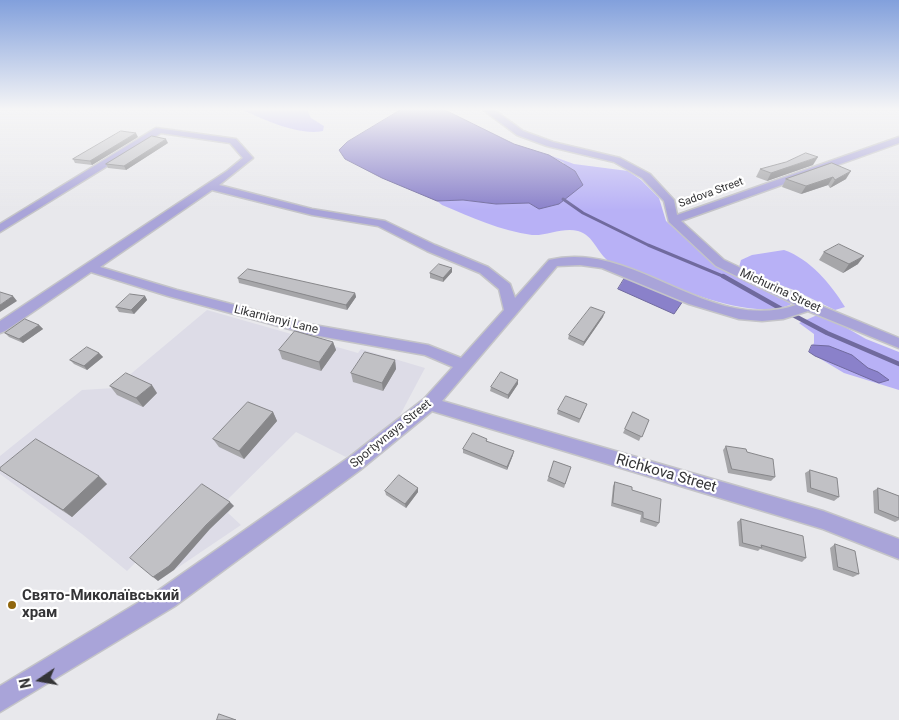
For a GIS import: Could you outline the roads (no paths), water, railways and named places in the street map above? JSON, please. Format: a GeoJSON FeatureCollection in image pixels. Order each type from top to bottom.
{"type":"FeatureCollection","features":[{"type":"Feature","properties":{"kind":"street"},"geometry":{"type":"LineString","coordinates":[[0,229],[139,143]]}},
{"type":"Feature","properties":{"kind":"street"},"geometry":{"type":"LineString","coordinates":[[0,328],[235,169],[248,158],[234,143]]}},
{"type":"Feature","properties":{"kind":"street","name":"Sadova Street"},"geometry":{"type":"LineString","coordinates":[[546,143],[617,160],[646,176],[669,200],[672,220],[892,143]]}},
{"type":"Feature","properties":{"kind":"street"},"geometry":{"type":"LineString","coordinates":[[210,186],[312,212],[381,223],[431,248],[484,270],[505,287],[511,311]]}},
{"type":"Feature","properties":{"kind":"street","name":"Michurina Street"},"geometry":{"type":"LineString","coordinates":[[672,220],[720,263],[809,306],[892,342],[899,343]]}},
{"type":"Feature","properties":{"kind":"street","name":"Sportyvnaya Street"},"geometry":{"type":"LineString","coordinates":[[0,700],[166,598],[354,464],[430,404],[462,365],[553,263],[576,260],[605,265],[719,310],[755,316],[783,315],[809,306]]}},
{"type":"Feature","properties":{"kind":"street","name":"Likarnianyi Lane"},"geometry":{"type":"LineString","coordinates":[[90,268],[173,293],[308,329],[428,350],[462,365]]}},
{"type":"Feature","properties":{"kind":"street","name":"Richkova Street"},"geometry":{"type":"LineString","coordinates":[[430,404],[822,520],[899,549]]}},
{"type":"Feature","properties":{"kind":"waterway"},"geometry":{"type":"LineString","coordinates":[[563,199],[583,213],[648,245],[724,277]]}},
{"type":"Feature","properties":{"kind":"waterway"},"geometry":{"type":"LineString","coordinates":[[724,277],[785,311]]}},
{"type":"Feature","properties":{"kind":"waterway"},"geometry":{"type":"LineString","coordinates":[[793,315],[827,333],[899,364]]}},
{"type":"Feature","properties":{"kind":"place","name":"Свято-Миколаївський храм"},"geometry":{"type":"Point","coordinates":[12,605]}}]}
